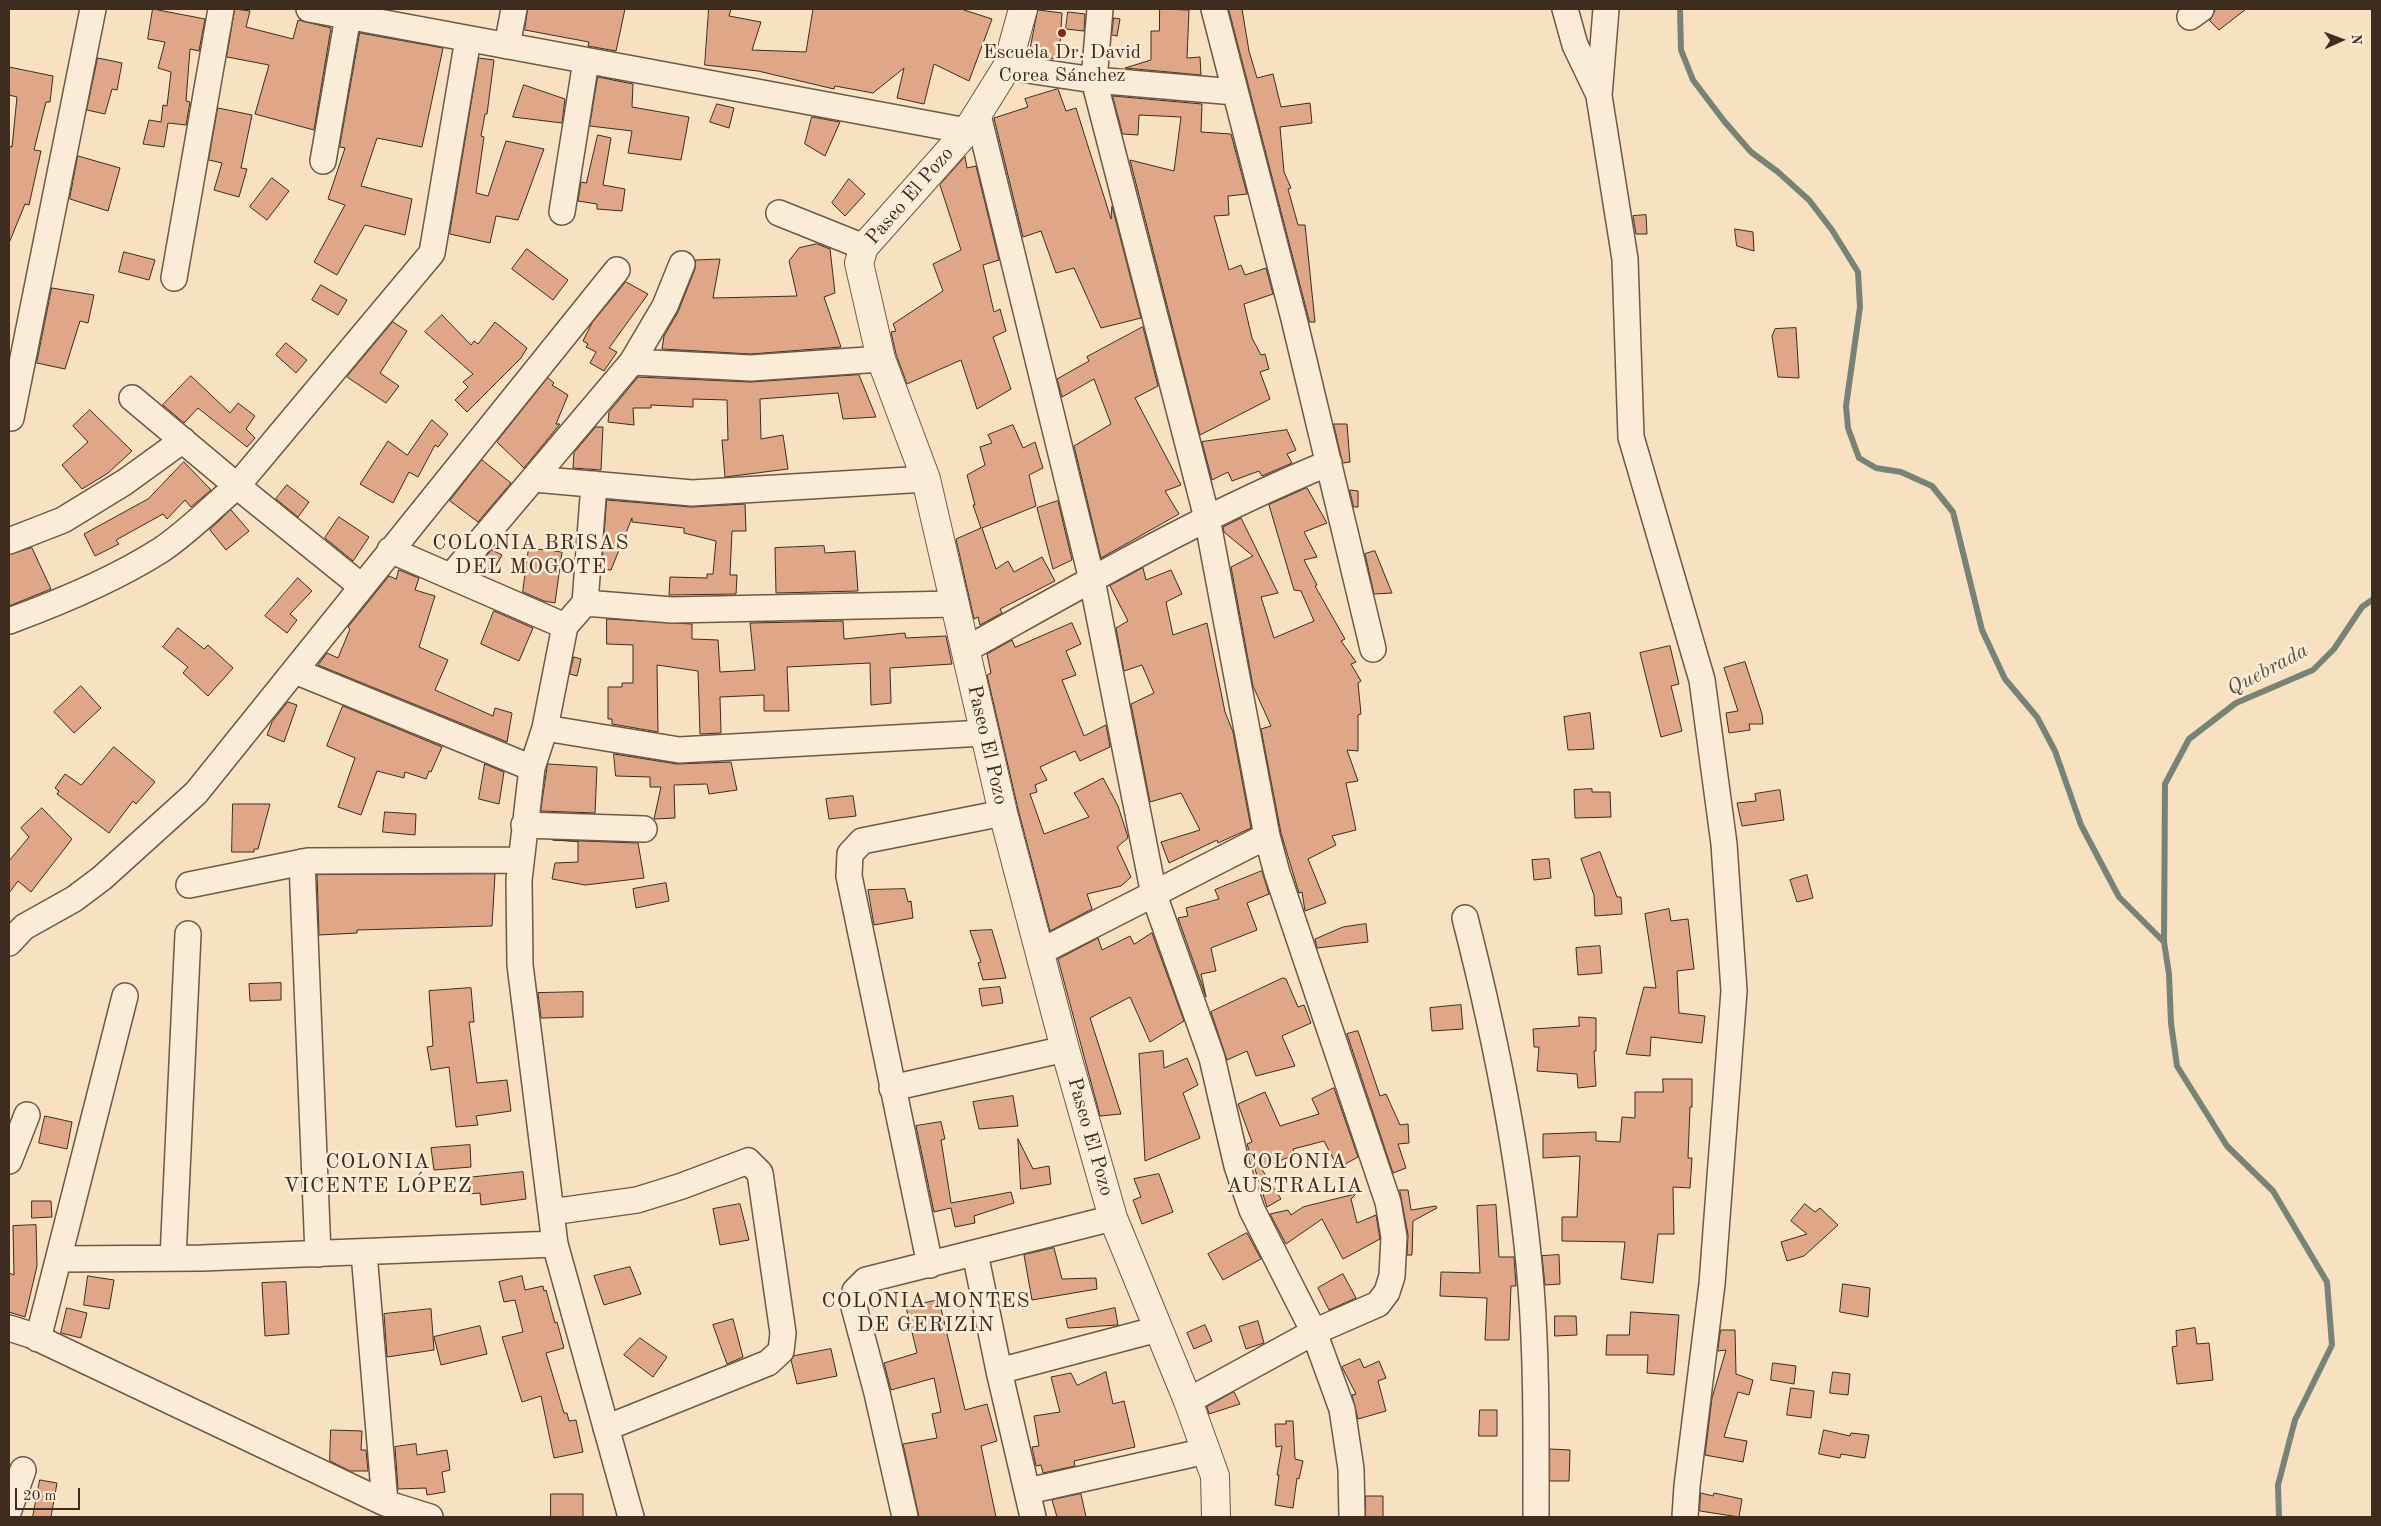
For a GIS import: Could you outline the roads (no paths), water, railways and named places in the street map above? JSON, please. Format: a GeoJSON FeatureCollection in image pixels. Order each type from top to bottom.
{"type":"FeatureCollection","features":[{"type":"Feature","properties":{"kind":"street"},"geometry":{"type":"LineString","coordinates":[[11,418],[93,9]]}},
{"type":"Feature","properties":{"kind":"street"},"geometry":{"type":"LineString","coordinates":[[174,278],[221,9]]}},
{"type":"Feature","properties":{"kind":"street"},"geometry":{"type":"LineString","coordinates":[[309,9],[586,61],[973,123],[1092,580],[1154,895],[1212,1058],[1237,1166],[1252,1210],[1314,1332],[1342,1409],[1351,1469],[1352,1517]]}},
{"type":"Feature","properties":{"kind":"street"},"geometry":{"type":"LineString","coordinates":[[507,46],[514,9]]}},
{"type":"Feature","properties":{"kind":"street","name":"Paseo El Pozo"},"geometry":{"type":"LineString","coordinates":[[1024,9],[1006,67],[973,123],[864,247],[859,263],[881,359],[926,479],[1003,812],[1065,1049],[1113,1218],[1188,1401],[1215,1476],[1216,1517]]}},
{"type":"Feature","properties":{"kind":"street"},"geometry":{"type":"LineString","coordinates":[[1100,9],[1094,80],[1207,518],[1267,836],[1277,873],[1388,1202],[1394,1237],[1392,1276],[1387,1292],[1378,1304],[1314,1332],[1188,1401]]}},
{"type":"Feature","properties":{"kind":"street"},"geometry":{"type":"LineString","coordinates":[[1214,9],[1294,319],[1373,649]]}},
{"type":"Feature","properties":{"kind":"street"},"geometry":{"type":"LineString","coordinates":[[1565,9],[1575,45],[1599,96]]}},
{"type":"Feature","properties":{"kind":"street"},"geometry":{"type":"LineString","coordinates":[[1606,9],[1599,96],[1624,259],[1631,437],[1702,680],[1724,844],[1734,991],[1712,1284],[1687,1486],[1685,1517]]}},
{"type":"Feature","properties":{"kind":"street"},"geometry":{"type":"LineString","coordinates":[[323,161],[348,16]]}},
{"type":"Feature","properties":{"kind":"street"},"geometry":{"type":"LineString","coordinates":[[9,621],[48,607],[98,584],[162,549],[237,486],[432,253],[468,39]]}},
{"type":"Feature","properties":{"kind":"street"},"geometry":{"type":"LineString","coordinates":[[562,212],[586,61]]}},
{"type":"Feature","properties":{"kind":"street"},"geometry":{"type":"LineString","coordinates":[[1006,67],[1094,80],[1235,92]]}},
{"type":"Feature","properties":{"kind":"street"},"geometry":{"type":"LineString","coordinates":[[779,213],[864,247]]}},
{"type":"Feature","properties":{"kind":"street"},"geometry":{"type":"LineString","coordinates":[[451,576],[632,362],[665,306],[682,264]]}},
{"type":"Feature","properties":{"kind":"street"},"geometry":{"type":"LineString","coordinates":[[9,943],[24,928],[74,899],[102,878],[196,793],[617,270]]}},
{"type":"Feature","properties":{"kind":"street"},"geometry":{"type":"LineString","coordinates":[[632,362],[751,368],[853,363],[881,359]]}},
{"type":"Feature","properties":{"kind":"street"},"geometry":{"type":"LineString","coordinates":[[132,398],[361,586]]}},
{"type":"Feature","properties":{"kind":"street"},"geometry":{"type":"LineString","coordinates":[[9,541],[63,520],[125,482],[183,440]]}},
{"type":"Feature","properties":{"kind":"street"},"geometry":{"type":"LineString","coordinates":[[965,650],[1207,518],[1265,489],[1328,463]]}},
{"type":"Feature","properties":{"kind":"street"},"geometry":{"type":"LineString","coordinates":[[534,479],[692,493],[926,479]]}},
{"type":"Feature","properties":{"kind":"street"},"geometry":{"type":"LineString","coordinates":[[594,484],[585,603],[565,626],[545,728],[532,768],[520,860],[520,965],[555,1244],[631,1517]]}},
{"type":"Feature","properties":{"kind":"street"},"geometry":{"type":"LineString","coordinates":[[390,550],[565,626]]}},
{"type":"Feature","properties":{"kind":"street"},"geometry":{"type":"LineString","coordinates":[[585,603],[672,610],[954,604]]}},
{"type":"Feature","properties":{"kind":"street"},"geometry":{"type":"LineString","coordinates":[[295,671],[532,768]]}},
{"type":"Feature","properties":{"kind":"street"},"geometry":{"type":"LineString","coordinates":[[545,728],[679,750],[984,733]]}},
{"type":"Feature","properties":{"kind":"street"},"geometry":{"type":"LineString","coordinates":[[930,1265],[849,876],[850,854],[862,841],[1003,812]]}},
{"type":"Feature","properties":{"kind":"street"},"geometry":{"type":"LineString","coordinates":[[524,825],[644,829]]}},
{"type":"Feature","properties":{"kind":"street"},"geometry":{"type":"LineString","coordinates":[[1040,952],[1267,836]]}},
{"type":"Feature","properties":{"kind":"street"},"geometry":{"type":"LineString","coordinates":[[189,885],[302,862],[520,860]]}},
{"type":"Feature","properties":{"kind":"street"},"geometry":{"type":"LineString","coordinates":[[302,862],[318,1254]]}},
{"type":"Feature","properties":{"kind":"street"},"geometry":{"type":"LineString","coordinates":[[1465,918],[1492,1026],[1515,1161],[1531,1286],[1536,1424],[1536,1517]]}},
{"type":"Feature","properties":{"kind":"street"},"geometry":{"type":"LineString","coordinates":[[173,1258],[188,934]]}},
{"type":"Feature","properties":{"kind":"street"},"geometry":{"type":"LineString","coordinates":[[38,1339],[60,1259],[125,996]]}},
{"type":"Feature","properties":{"kind":"street"},"geometry":{"type":"LineString","coordinates":[[892,1088],[1065,1049]]}},
{"type":"Feature","properties":{"kind":"street"},"geometry":{"type":"LineString","coordinates":[[9,1161],[27,1115]]}},
{"type":"Feature","properties":{"kind":"street"},"geometry":{"type":"LineString","coordinates":[[551,1212],[637,1200],[682,1186],[748,1161],[760,1173],[783,1333],[781,1351],[768,1363],[606,1428]]}},
{"type":"Feature","properties":{"kind":"street"},"geometry":{"type":"LineString","coordinates":[[905,1517],[877,1393],[854,1307],[855,1291],[866,1280],[1113,1218]]}},
{"type":"Feature","properties":{"kind":"street"},"geometry":{"type":"LineString","coordinates":[[60,1259],[318,1254],[555,1244]]}},
{"type":"Feature","properties":{"kind":"street"},"geometry":{"type":"LineString","coordinates":[[364,1252],[385,1503]]}},
{"type":"Feature","properties":{"kind":"street"},"geometry":{"type":"LineString","coordinates":[[975,1253],[999,1372],[1033,1517]]}},
{"type":"Feature","properties":{"kind":"street"},"geometry":{"type":"LineString","coordinates":[[9,1328],[38,1339],[385,1503],[430,1517]]}},
{"type":"Feature","properties":{"kind":"street"},"geometry":{"type":"LineString","coordinates":[[999,1372],[1158,1329]]}},
{"type":"Feature","properties":{"kind":"street"},"geometry":{"type":"LineString","coordinates":[[1028,1491],[1206,1451]]}},
{"type":"Feature","properties":{"kind":"street"},"geometry":{"type":"LineString","coordinates":[[9,1510],[23,1470]]}},
{"type":"Feature","properties":{"kind":"waterway"},"geometry":{"type":"LineString","coordinates":[[1680,9],[1681,50],[1693,80],[1724,121],[1751,152],[1778,172],[1809,200],[1832,230],[1858,272],[1860,307],[1846,406],[1848,428],[1859,458],[1876,468],[1901,472],[1932,486],[1953,512],[1982,630],[2005,679],[2037,717],[2055,751],[2081,825],[2119,897],[2164,942]]}},
{"type":"Feature","properties":{"kind":"waterway","name":"Quebrada"},"geometry":{"type":"LineString","coordinates":[[2279,1517],[2278,1485],[2295,1420],[2332,1345],[2327,1282],[2273,1191],[2227,1146],[2177,1066],[2171,1023],[2169,974],[2164,942],[2165,784],[2189,739],[2236,703],[2313,670],[2334,649],[2362,607],[2372,600]]}},
{"type":"Feature","properties":{"kind":"place","name":"Escuela Dr. David Corea Sánchez"},"geometry":{"type":"Point","coordinates":[1062,33]}},
{"type":"Feature","properties":{"kind":"district","name":"COLONIA BRISAS DEL MOGOTE"},"geometry":{"type":"Point","coordinates":[531,555]}},
{"type":"Feature","properties":{"kind":"district","name":"COLONIA VICENTE LÓPEZ"},"geometry":{"type":"Point","coordinates":[378,1174]}},
{"type":"Feature","properties":{"kind":"district","name":"COLONIA AUSTRALIA"},"geometry":{"type":"Point","coordinates":[1295,1174]}},
{"type":"Feature","properties":{"kind":"district","name":"COLONIA MONTES DE GERIZIN"},"geometry":{"type":"Point","coordinates":[926,1313]}}]}
